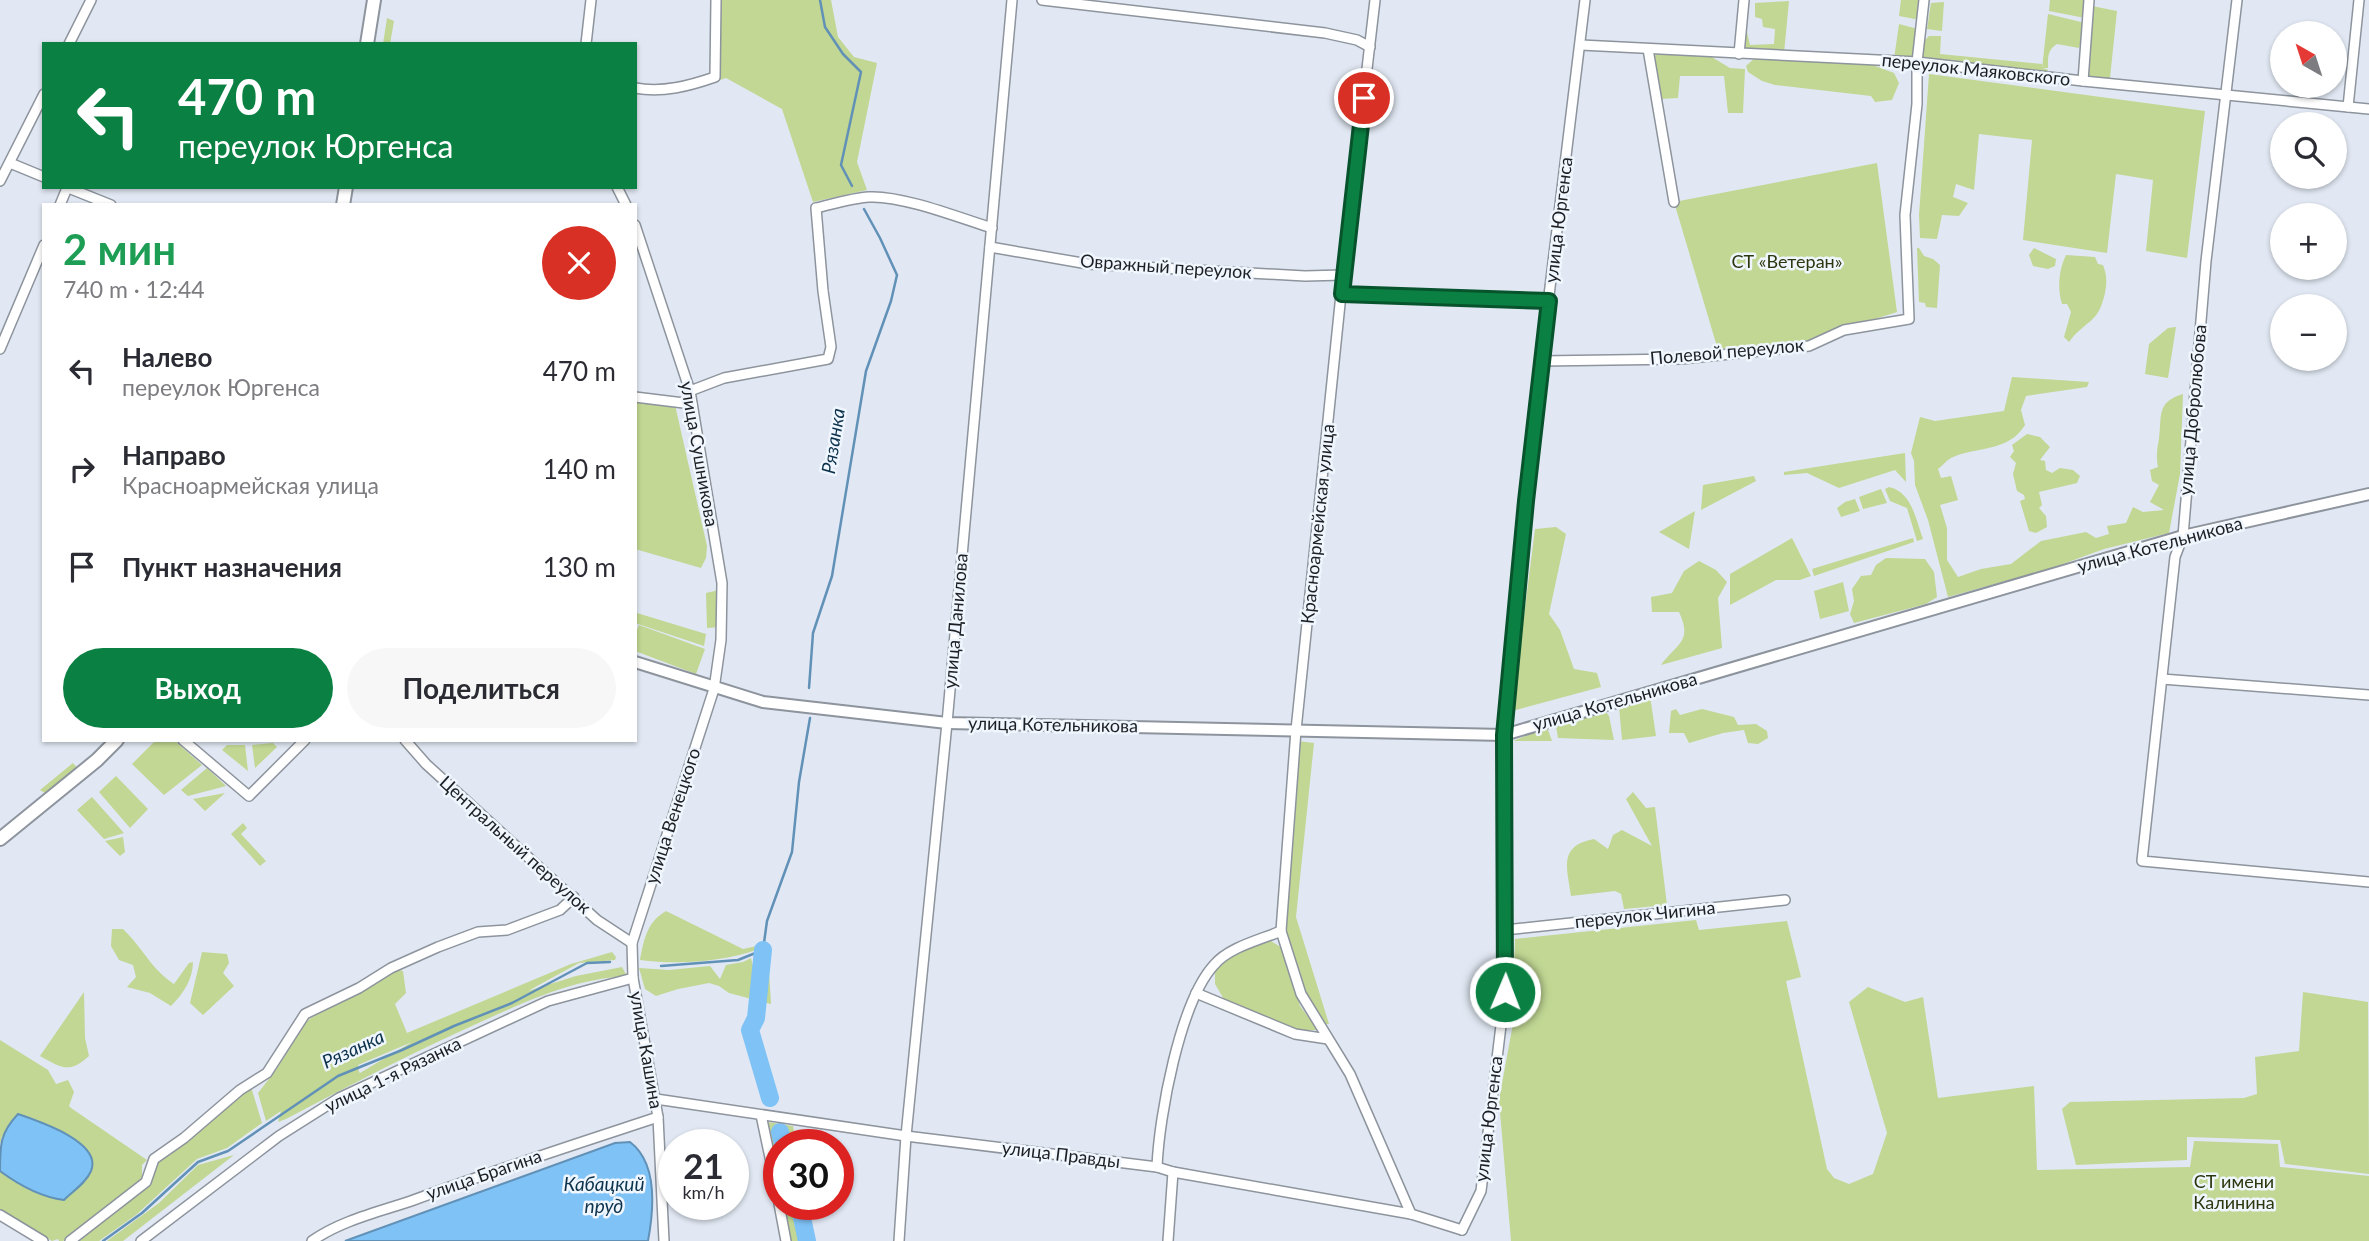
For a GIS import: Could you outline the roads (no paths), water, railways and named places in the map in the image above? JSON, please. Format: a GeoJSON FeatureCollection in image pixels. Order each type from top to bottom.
{"type":"FeatureCollection","features":[{"type":"Feature","properties":{"kind":"main road"},"geometry":{"type":"LineString","coordinates":[[367,42],[374,0]]}},
{"type":"Feature","properties":{"kind":"main road"},"geometry":{"type":"LineString","coordinates":[[0,839],[97,760],[115,742]]}},
{"type":"Feature","properties":{"kind":"street"},"geometry":{"type":"LineString","coordinates":[[70,42],[90,0]]}},
{"type":"Feature","properties":{"kind":"street"},"geometry":{"type":"LineString","coordinates":[[586,42],[591,0]]}},
{"type":"Feature","properties":{"kind":"street"},"geometry":{"type":"LineString","coordinates":[[637,88],[650,91],[672,89],[715,76],[716,0]]}},
{"type":"Feature","properties":{"kind":"street","name":"улица Данилова"},"geometry":{"type":"LineString","coordinates":[[899,1241],[906,1136],[947,723],[1012,0]]}},
{"type":"Feature","properties":{"kind":"street"},"geometry":{"type":"LineString","coordinates":[[1042,0],[1325,33],[1357,40],[1370,47]]}},
{"type":"Feature","properties":{"kind":"street","name":"Красноармейская улица"},"geometry":{"type":"LineString","coordinates":[[1375,0],[1343,275],[1296,730],[1281,931],[1301,994],[1350,1074],[1411,1214]]}},
{"type":"Feature","properties":{"kind":"street","name":"улица Юргенса"},"geometry":{"type":"LineString","coordinates":[[1462,1230],[1481,1191],[1506,984],[1504,735],[1541,361],[1585,0]]}},
{"type":"Feature","properties":{"kind":"street"},"geometry":{"type":"LineString","coordinates":[[1739,54],[1744,0]]}},
{"type":"Feature","properties":{"kind":"street"},"geometry":{"type":"LineString","coordinates":[[1917,62],[1924,0]]}},
{"type":"Feature","properties":{"kind":"street"},"geometry":{"type":"LineString","coordinates":[[2083,81],[2090,0]]}},
{"type":"Feature","properties":{"kind":"street","name":"улица Добролюбова"},"geometry":{"type":"LineString","coordinates":[[2237,0],[2206,261],[2183,536],[2175,557],[2142,861],[2369,882]]}},
{"type":"Feature","properties":{"kind":"street"},"geometry":{"type":"LineString","coordinates":[[2348,107],[2359,0]]}},
{"type":"Feature","properties":{"kind":"street","name":"переулок Маяковского"},"geometry":{"type":"LineString","coordinates":[[1581,45],[1917,62],[2369,109]]}},
{"type":"Feature","properties":{"kind":"street"},"geometry":{"type":"LineString","coordinates":[[1648,49],[1674,202]]}},
{"type":"Feature","properties":{"kind":"street","name":"Полевой переулок"},"geometry":{"type":"LineString","coordinates":[[1541,361],[1681,359],[1809,346],[1844,330],[1909,318],[1905,215],[1917,104],[1917,62]]}},
{"type":"Feature","properties":{"kind":"street"},"geometry":{"type":"LineString","coordinates":[[0,181],[42,98]]}},
{"type":"Feature","properties":{"kind":"street"},"geometry":{"type":"LineString","coordinates":[[10,163],[42,176]]}},
{"type":"Feature","properties":{"kind":"street"},"geometry":{"type":"LineString","coordinates":[[72,189],[106,203]]}},
{"type":"Feature","properties":{"kind":"street"},"geometry":{"type":"LineString","coordinates":[[690,391],[724,378],[828,359],[831,347],[816,208],[870,197],[890,199],[992,228]]}},
{"type":"Feature","properties":{"kind":"street","name":"улица Сушникова"},"geometry":{"type":"LineString","coordinates":[[637,231],[690,391],[722,583],[721,640],[714,689]]}},
{"type":"Feature","properties":{"kind":"street","name":"Овражный переулок"},"geometry":{"type":"LineString","coordinates":[[990,247],[1088,264],[1305,276],[1343,275]]}},
{"type":"Feature","properties":{"kind":"street"},"geometry":{"type":"LineString","coordinates":[[0,349],[42,250]]}},
{"type":"Feature","properties":{"kind":"street"},"geometry":{"type":"LineString","coordinates":[[1342,294],[1549,301]]}},
{"type":"Feature","properties":{"kind":"street"},"geometry":{"type":"LineString","coordinates":[[637,397],[692,404]]}},
{"type":"Feature","properties":{"kind":"street","name":"улица Котельникова"},"geometry":{"type":"LineString","coordinates":[[637,663],[714,689],[763,702],[947,723],[1504,735],[2183,536],[2369,494]]}},
{"type":"Feature","properties":{"kind":"street"},"geometry":{"type":"LineString","coordinates":[[2162,679],[2369,695]]}},
{"type":"Feature","properties":{"kind":"street","name":"улица Венецкого"},"geometry":{"type":"LineString","coordinates":[[632,943],[714,689]]}},
{"type":"Feature","properties":{"kind":"street"},"geometry":{"type":"LineString","coordinates":[[185,742],[249,796],[303,742]]}},
{"type":"Feature","properties":{"kind":"street","name":"Центральный переулок"},"geometry":{"type":"LineString","coordinates":[[407,742],[426,764],[597,920],[632,943]]}},
{"type":"Feature","properties":{"kind":"street"},"geometry":{"type":"LineString","coordinates":[[70,1241],[146,1182],[154,1159],[184,1138],[239,1091],[267,1073],[305,1014],[359,988],[391,968],[438,947],[478,932],[508,930],[560,910],[573,897]]}},
{"type":"Feature","properties":{"kind":"street","name":"переулок Чигина"},"geometry":{"type":"LineString","coordinates":[[1505,930],[1785,900]]}},
{"type":"Feature","properties":{"kind":"street"},"geometry":{"type":"LineString","coordinates":[[1157,1167],[1158,1142],[1171,1070],[1196,993],[1214,964],[1239,948],[1281,931]]}},
{"type":"Feature","properties":{"kind":"street","name":"улица Кашина"},"geometry":{"type":"LineString","coordinates":[[632,943],[633,978],[659,1117],[664,1241]]}},
{"type":"Feature","properties":{"kind":"street","name":"улица 1-я Рязанка"},"geometry":{"type":"LineString","coordinates":[[141,1241],[279,1136],[339,1098],[548,1001],[633,978]]}},
{"type":"Feature","properties":{"kind":"street"},"geometry":{"type":"LineString","coordinates":[[1196,993],[1295,1034],[1328,1039]]}},
{"type":"Feature","properties":{"kind":"street","name":"улица Правды"},"geometry":{"type":"LineString","coordinates":[[656,1099],[906,1136],[1157,1167],[1411,1214],[1462,1230]]}},
{"type":"Feature","properties":{"kind":"street"},"geometry":{"type":"LineString","coordinates":[[761,1115],[764,1129]]}},
{"type":"Feature","properties":{"kind":"street","name":"улица Брагина"},"geometry":{"type":"LineString","coordinates":[[312,1241],[323,1233],[440,1190],[659,1117]]}},
{"type":"Feature","properties":{"kind":"street"},"geometry":{"type":"LineString","coordinates":[[1168,1241],[1173,1172]]}},
{"type":"Feature","properties":{"kind":"street"},"geometry":{"type":"LineString","coordinates":[[0,1215],[43,1241]]}},
{"type":"Feature","properties":{"kind":"street"},"geometry":{"type":"LineString","coordinates":[[782,1220],[786,1241]]}},
{"type":"Feature","properties":{"kind":"street"},"geometry":{"type":"LineString","coordinates":[[1462,1230],[1464,1241]]}},
{"type":"Feature","properties":{"kind":"water"},"geometry":{"type":"Polygon","coordinates":[[[18,1114],[66,1134],[87,1151],[92,1161],[91,1171],[83,1183],[64,1200],[30,1190],[0,1171],[2,1140],[18,1114]]]}},
{"type":"Feature","properties":{"kind":"water","name":"Кабацкий пруд"},"geometry":{"type":"Polygon","coordinates":[[[630,1142],[639,1151],[650,1174],[652,1215],[648,1241],[345,1241],[615,1143],[630,1142]]]}},
{"type":"Feature","properties":{"kind":"waterway","name":"Рязанка"},"geometry":{"type":"LineString","coordinates":[[820,0],[825,27],[843,54],[861,72],[841,165],[852,186]]}},
{"type":"Feature","properties":{"kind":"waterway","name":"Рязанка"},"geometry":{"type":"LineString","coordinates":[[809,688],[813,633],[832,576],[866,371],[891,301],[897,275],[864,209]]}},
{"type":"Feature","properties":{"kind":"waterway","name":"Рязанка"},"geometry":{"type":"LineString","coordinates":[[661,966],[738,960],[763,950],[767,921],[792,852],[799,782],[810,718]]}},
{"type":"Feature","properties":{"kind":"waterway","name":"Рязанка"},"geometry":{"type":"LineString","coordinates":[[763,950],[756,1018],[750,1030],[770,1098]]}},
{"type":"Feature","properties":{"kind":"waterway","name":"Рязанка"},"geometry":{"type":"LineString","coordinates":[[103,1241],[142,1213],[198,1162],[228,1151],[338,1076],[512,1003],[587,963],[610,962]]}},
{"type":"Feature","properties":{"kind":"waterway","name":"Рязанка"},"geometry":{"type":"LineString","coordinates":[[802,1220],[807,1241]]}},
{"type":"Feature","properties":{"kind":"park label","name":"СТ «Ветеран»"},"geometry":{"type":"Point","coordinates":[1787,262]}},
{"type":"Feature","properties":{"kind":"park label","name":"СТ имени Калинина"},"geometry":{"type":"Point","coordinates":[2234,1192]}}]}
